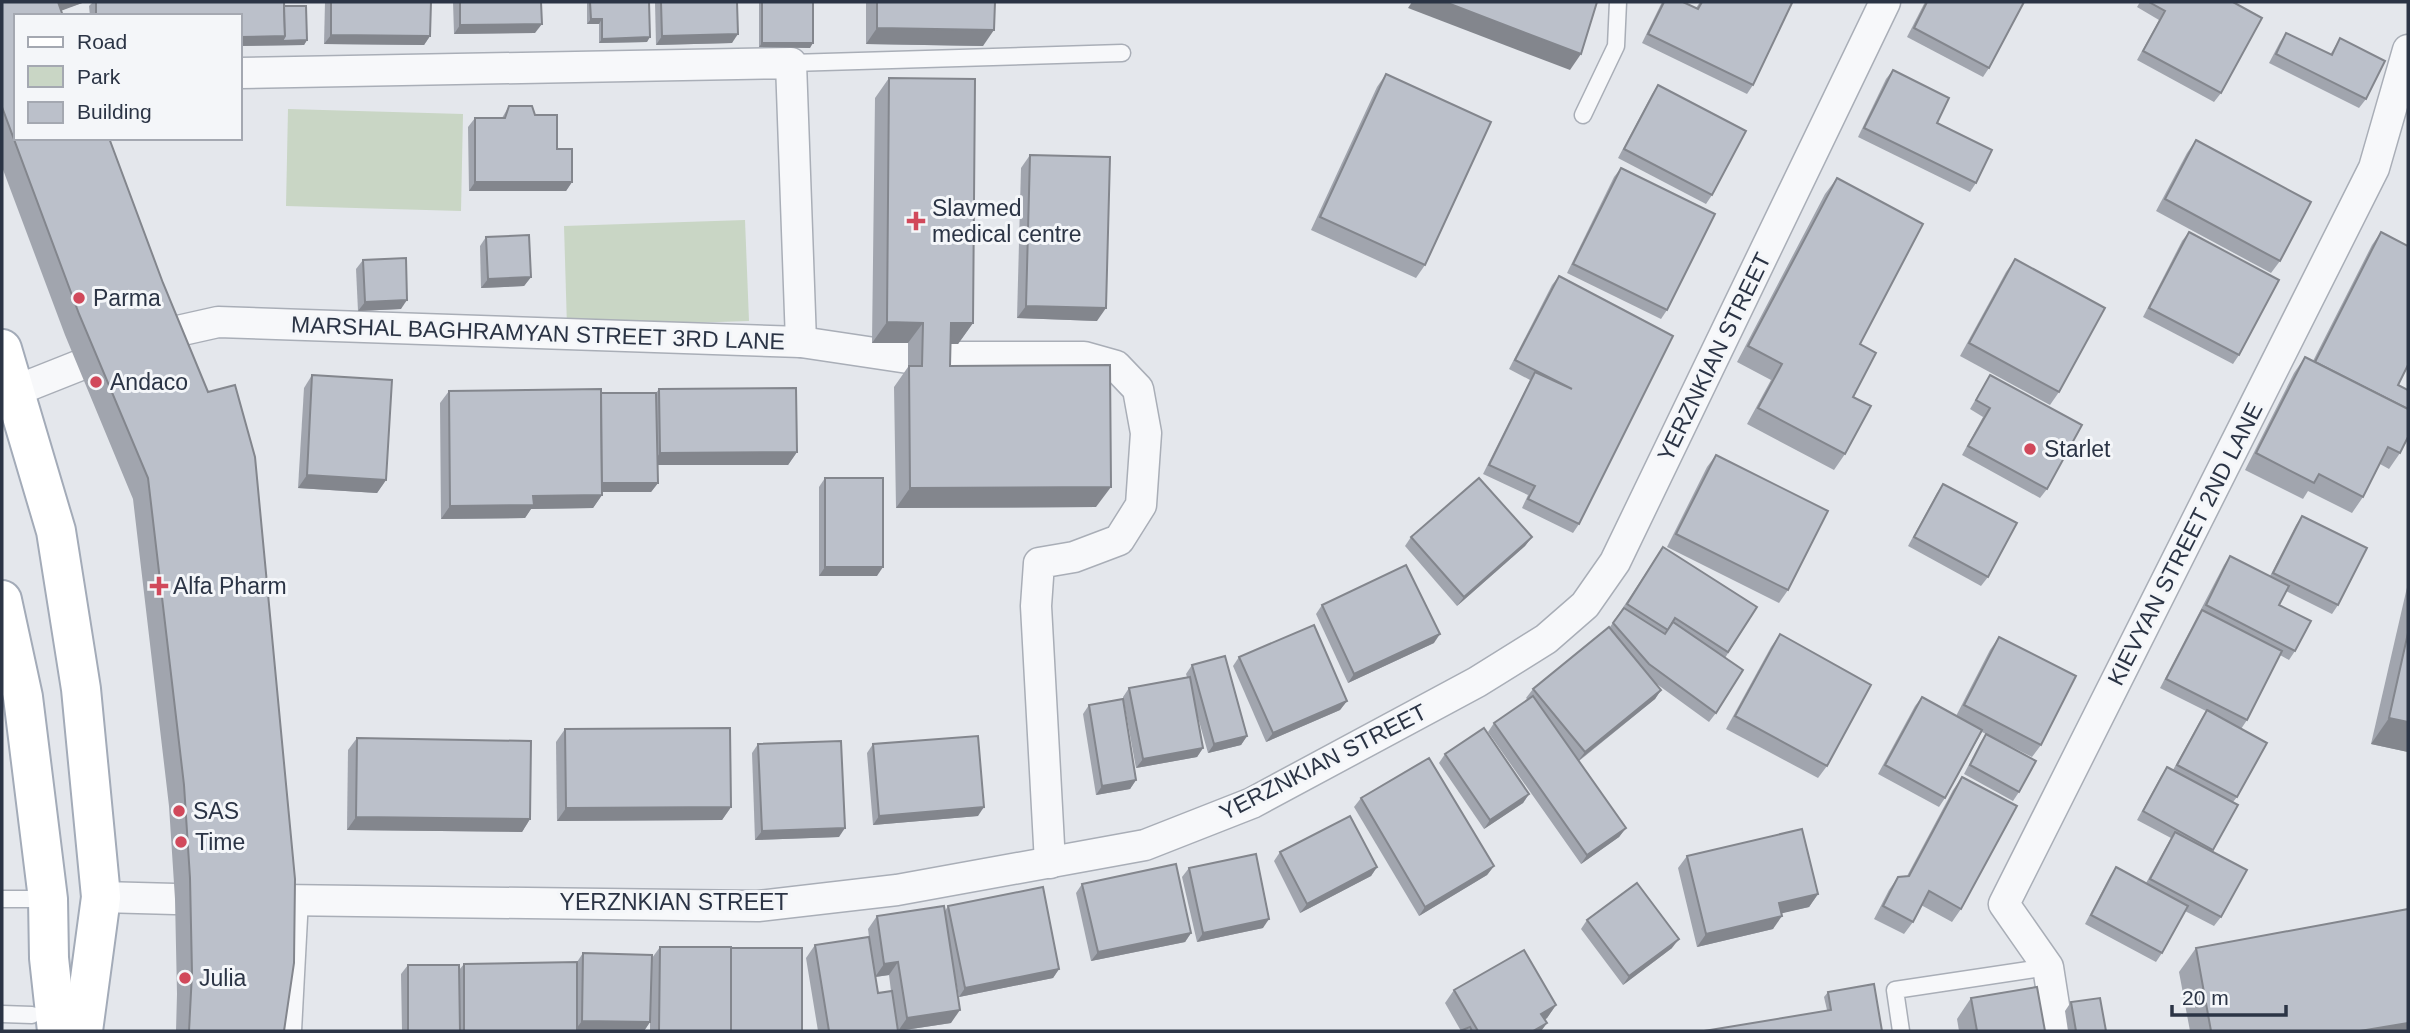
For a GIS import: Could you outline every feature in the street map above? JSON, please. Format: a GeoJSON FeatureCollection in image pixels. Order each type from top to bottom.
{"type":"FeatureCollection","features":[{"type":"Feature","properties":{"kind":"main road"},"geometry":{"type":"LineString","coordinates":[[2,349],[56,531],[81,689],[101,897],[83,1031]]}},
{"type":"Feature","properties":{"kind":"main road"},"geometry":{"type":"LineString","coordinates":[[2,600],[23,697],[48,899],[49,958],[30,1023]]}},
{"type":"Feature","properties":{"kind":"main road"},"geometry":{"type":"LineString","coordinates":[[93,962],[110,1031]]}},
{"type":"Feature","properties":{"kind":"street","name":"YERZNKIAN STREET"},"geometry":{"type":"LineString","coordinates":[[290,900],[758,906],[897,890],[1050,863],[1145,845],[1252,803],[1477,682],[1546,639],[1585,606],[1615,562],[1885,2]]}},
{"type":"Feature","properties":{"kind":"street","name":"KIEVYAN STREET 2ND LANE"},"geometry":{"type":"LineString","coordinates":[[2058,1031],[2048,967],[2004,904],[2374,168],[2408,50]]}},
{"type":"Feature","properties":{"kind":"street"},"geometry":{"type":"LineString","coordinates":[[242,74],[791,63]]}},
{"type":"Feature","properties":{"kind":"street","name":"MARSHAL BAGHRAMYAN STREET 3RD LANE"},"geometry":{"type":"LineString","coordinates":[[160,335],[218,322],[801,342],[791,63]]}},
{"type":"Feature","properties":{"kind":"street"},"geometry":{"type":"LineString","coordinates":[[801,342],[908,358]]}},
{"type":"Feature","properties":{"kind":"street"},"geometry":{"type":"LineString","coordinates":[[937,357],[1084,356],[1116,366],[1138,388],[1146,433],[1141,505],[1119,540],[1074,557],[1039,563],[1036,606],[1050,863]]}},
{"type":"Feature","properties":{"kind":"street"},"geometry":{"type":"LineString","coordinates":[[15,391],[78,366]]}},
{"type":"Feature","properties":{"kind":"street"},"geometry":{"type":"LineString","coordinates":[[101,897],[175,899]]}},
{"type":"Feature","properties":{"kind":"lane"},"geometry":{"type":"LineString","coordinates":[[1583,116],[1616,46],[1618,2]]}},
{"type":"Feature","properties":{"kind":"lane"},"geometry":{"type":"LineString","coordinates":[[791,63],[1122,53]]}},
{"type":"Feature","properties":{"kind":"lane"},"geometry":{"type":"LineString","coordinates":[[2,899],[48,899]]}},
{"type":"Feature","properties":{"kind":"lane"},"geometry":{"type":"LineString","coordinates":[[290,900],[293,1031]]}},
{"type":"Feature","properties":{"kind":"lane"},"geometry":{"type":"LineString","coordinates":[[1901,1031],[1895,990],[2048,967]]}},
{"type":"Feature","properties":{"kind":"green space"},"geometry":{"type":"Polygon","coordinates":[[[288,109],[463,114],[461,211],[286,206],[288,109]]]}},
{"type":"Feature","properties":{"kind":"green space"},"geometry":{"type":"Polygon","coordinates":[[[745,220],[749,321],[567,327],[564,226],[745,220]]]}},
{"type":"Feature","properties":{"kind":"building"},"geometry":{"type":"Polygon","coordinates":[[[2,2],[58,2],[62,14],[14,14],[14,139],[2,107],[2,2]]]}},
{"type":"Feature","properties":{"kind":"building"},"geometry":{"type":"Polygon","coordinates":[[[96,2],[284,2],[285,36],[242,37],[242,14],[96,14],[96,2]]]}},
{"type":"Feature","properties":{"kind":"building"},"geometry":{"type":"Polygon","coordinates":[[[331,2],[431,2],[430,36],[331,35],[331,2]]]}},
{"type":"Feature","properties":{"kind":"building"},"geometry":{"type":"Polygon","coordinates":[[[460,2],[541,2],[542,24],[460,25],[460,2]]]}},
{"type":"Feature","properties":{"kind":"building"},"geometry":{"type":"Polygon","coordinates":[[[590,2],[649,2],[650,37],[602,39],[602,19],[591,19],[590,2]]]}},
{"type":"Feature","properties":{"kind":"building"},"geometry":{"type":"Polygon","coordinates":[[[661,2],[737,2],[738,34],[662,36],[661,2]]]}},
{"type":"Feature","properties":{"kind":"building"},"geometry":{"type":"Polygon","coordinates":[[[762,2],[813,2],[813,43],[762,43],[762,2]]]}},
{"type":"Feature","properties":{"kind":"building"},"geometry":{"type":"Polygon","coordinates":[[[877,2],[995,2],[994,30],[877,28],[877,2]]]}},
{"type":"Feature","properties":{"kind":"building"},"geometry":{"type":"Polygon","coordinates":[[[1445,2],[1597,2],[1581,54],[1445,2]]]}},
{"type":"Feature","properties":{"kind":"building"},"geometry":{"type":"Polygon","coordinates":[[[1664,2],[1683,2],[1698,9],[1702,2],[1792,3],[1753,85],[1648,34],[1664,2]]]}},
{"type":"Feature","properties":{"kind":"building"},"geometry":{"type":"Polygon","coordinates":[[[1927,2],[2024,2],[1989,68],[1914,28],[1927,2]]]}},
{"type":"Feature","properties":{"kind":"building"},"geometry":{"type":"Polygon","coordinates":[[[2149,2],[2233,2],[2262,18],[2221,93],[2143,51],[2165,11],[2149,2]]]}},
{"type":"Feature","properties":{"kind":"building"},"geometry":{"type":"Polygon","coordinates":[[[284,6],[306,6],[307,40],[282,41],[285,36],[284,6]]]}},
{"type":"Feature","properties":{"kind":"building"},"geometry":{"type":"Polygon","coordinates":[[[2286,33],[2332,55],[2340,38],[2385,61],[2366,99],[2276,54],[2286,33]]]}},
{"type":"Feature","properties":{"kind":"building"},"geometry":{"type":"Polygon","coordinates":[[[1893,70],[1949,98],[1937,123],[1992,150],[1976,183],[1864,128],[1893,70]]]}},
{"type":"Feature","properties":{"kind":"building"},"geometry":{"type":"Polygon","coordinates":[[[1386,74],[1491,122],[1425,265],[1320,217],[1386,74]]]}},
{"type":"Feature","properties":{"kind":"building","name":"Slavmed medical centre"},"geometry":{"type":"Polygon","coordinates":[[[889,78],[975,79],[973,323],[951,323],[950,366],[1110,365],[1111,487],[910,488],[909,366],[922,366],[923,323],[887,322],[889,78]]]}},
{"type":"Feature","properties":{"kind":"building"},"geometry":{"type":"Polygon","coordinates":[[[1658,85],[1746,131],[1712,195],[1624,149],[1658,85]]]}},
{"type":"Feature","properties":{"kind":"building"},"geometry":{"type":"Polygon","coordinates":[[[509,106],[532,106],[535,115],[557,115],[557,149],[572,149],[572,182],[475,182],[475,118],[505,118],[509,106]]]}},
{"type":"Feature","properties":{"kind":"building"},"geometry":{"type":"Polygon","coordinates":[[[14,140],[110,140],[163,283],[208,392],[235,385],[255,457],[295,879],[294,963],[284,1031],[189,1031],[192,973],[184,785],[148,478],[79,314],[14,140]]]}},
{"type":"Feature","properties":{"kind":"building"},"geometry":{"type":"Polygon","coordinates":[[[2196,140],[2311,202],[2280,261],[2165,199],[2196,140]]]}},
{"type":"Feature","properties":{"kind":"building"},"geometry":{"type":"Polygon","coordinates":[[[1030,155],[1110,157],[1106,308],[1026,306],[1030,155]]]}},
{"type":"Feature","properties":{"kind":"building"},"geometry":{"type":"Polygon","coordinates":[[[1621,168],[1715,214],[1667,310],[1573,264],[1621,168]]]}},
{"type":"Feature","properties":{"kind":"building"},"geometry":{"type":"Polygon","coordinates":[[[1837,178],[1923,224],[1860,344],[1876,353],[1853,397],[1871,406],[1845,454],[1758,408],[1782,364],[1748,346],[1837,178]]]}},
{"type":"Feature","properties":{"kind":"building"},"geometry":{"type":"Polygon","coordinates":[[[2189,232],[2279,280],[2239,355],[2149,308],[2189,232]]]}},
{"type":"Feature","properties":{"kind":"building"},"geometry":{"type":"Polygon","coordinates":[[[2381,232],[2408,246],[2408,365],[2398,385],[2408,390],[2408,409],[2315,362],[2381,232]]]}},
{"type":"Feature","properties":{"kind":"building"},"geometry":{"type":"Polygon","coordinates":[[[529,235],[531,277],[488,279],[486,237],[529,235]]]}},
{"type":"Feature","properties":{"kind":"building"},"geometry":{"type":"Polygon","coordinates":[[[406,258],[407,300],[365,302],[363,260],[406,258]]]}},
{"type":"Feature","properties":{"kind":"building"},"geometry":{"type":"Polygon","coordinates":[[[2015,259],[2105,308],[2059,392],[1969,343],[2015,259]]]}},
{"type":"Feature","properties":{"kind":"building"},"geometry":{"type":"Polygon","coordinates":[[[1559,276],[1673,336],[1579,524],[1528,499],[1535,486],[1489,465],[1535,372],[1572,389],[1515,360],[1559,276]]]}},
{"type":"Feature","properties":{"kind":"building"},"geometry":{"type":"Polygon","coordinates":[[[2305,357],[2408,409],[2408,437],[2400,453],[2388,447],[2363,497],[2319,474],[2314,483],[2256,453],[2305,357]]]}},
{"type":"Feature","properties":{"kind":"building"},"geometry":{"type":"Polygon","coordinates":[[[312,375],[392,380],[386,480],[307,475],[312,375]]]}},
{"type":"Feature","properties":{"kind":"building"},"geometry":{"type":"Polygon","coordinates":[[[1990,375],[2082,425],[2047,489],[1968,446],[1990,408],[1976,400],[1990,375]]]}},
{"type":"Feature","properties":{"kind":"building"},"geometry":{"type":"Polygon","coordinates":[[[796,388],[797,452],[660,453],[659,389],[796,388]]]}},
{"type":"Feature","properties":{"kind":"building"},"geometry":{"type":"Polygon","coordinates":[[[601,389],[602,495],[533,496],[534,505],[450,506],[449,391],[601,389]]]}},
{"type":"Feature","properties":{"kind":"building"},"geometry":{"type":"Polygon","coordinates":[[[601,393],[656,393],[658,483],[602,483],[601,393]]]}},
{"type":"Feature","properties":{"kind":"building"},"geometry":{"type":"Polygon","coordinates":[[[1716,455],[1828,511],[1788,590],[1676,534],[1716,455]]]}},
{"type":"Feature","properties":{"kind":"building"},"geometry":{"type":"Polygon","coordinates":[[[825,478],[883,478],[883,567],[825,567],[825,478]]]}},
{"type":"Feature","properties":{"kind":"building"},"geometry":{"type":"Polygon","coordinates":[[[1479,478],[1532,537],[1464,597],[1411,537],[1479,478]]]}},
{"type":"Feature","properties":{"kind":"building"},"geometry":{"type":"Polygon","coordinates":[[[1943,484],[2017,523],[1988,577],[1914,537],[1943,484]]]}},
{"type":"Feature","properties":{"kind":"building"},"geometry":{"type":"Polygon","coordinates":[[[2302,516],[2367,548],[2338,605],[2273,573],[2302,516]]]}},
{"type":"Feature","properties":{"kind":"building"},"geometry":{"type":"Polygon","coordinates":[[[1663,547],[1757,607],[1728,652],[1675,618],[1668,630],[1627,604],[1663,547]]]}},
{"type":"Feature","properties":{"kind":"building"},"geometry":{"type":"Polygon","coordinates":[[[2230,556],[2289,586],[2279,605],[2311,621],[2295,651],[2206,605],[2230,556]]]}},
{"type":"Feature","properties":{"kind":"building"},"geometry":{"type":"Polygon","coordinates":[[[1406,565],[1440,634],[1354,674],[1322,605],[1406,565]]]}},
{"type":"Feature","properties":{"kind":"building"},"geometry":{"type":"Polygon","coordinates":[[[1624,608],[1665,634],[1673,622],[1743,670],[1716,713],[1649,664],[1613,623],[1624,608]]]}},
{"type":"Feature","properties":{"kind":"building"},"geometry":{"type":"Polygon","coordinates":[[[2202,610],[2282,651],[2247,720],[2166,679],[2202,610]]]}},
{"type":"Feature","properties":{"kind":"building"},"geometry":{"type":"Polygon","coordinates":[[[1314,625],[1347,701],[1273,733],[1239,657],[1314,625]]]}},
{"type":"Feature","properties":{"kind":"building"},"geometry":{"type":"Polygon","coordinates":[[[1609,627],[1661,690],[1585,752],[1533,689],[1609,627]]]}},
{"type":"Feature","properties":{"kind":"building"},"geometry":{"type":"Polygon","coordinates":[[[2408,633],[2408,722],[2389,718],[2408,633]]]}},
{"type":"Feature","properties":{"kind":"building"},"geometry":{"type":"Polygon","coordinates":[[[1780,634],[1871,685],[1827,766],[1735,716],[1780,634]]]}},
{"type":"Feature","properties":{"kind":"building"},"geometry":{"type":"Polygon","coordinates":[[[1999,637],[2076,676],[2041,745],[1964,705],[1999,637]]]}},
{"type":"Feature","properties":{"kind":"building"},"geometry":{"type":"Polygon","coordinates":[[[1225,656],[1247,736],[1214,744],[1192,665],[1225,656]]]}},
{"type":"Feature","properties":{"kind":"building"},"geometry":{"type":"Polygon","coordinates":[[[1190,677],[1203,748],[1143,759],[1129,688],[1190,677]]]}},
{"type":"Feature","properties":{"kind":"building"},"geometry":{"type":"Polygon","coordinates":[[[1533,696],[1626,828],[1587,855],[1494,723],[1533,696]]]}},
{"type":"Feature","properties":{"kind":"building"},"geometry":{"type":"Polygon","coordinates":[[[1922,697],[1982,730],[1945,798],[1885,765],[1922,697]]]}},
{"type":"Feature","properties":{"kind":"building"},"geometry":{"type":"Polygon","coordinates":[[[1123,699],[1136,780],[1102,786],[1089,705],[1123,699]]]}},
{"type":"Feature","properties":{"kind":"building"},"geometry":{"type":"Polygon","coordinates":[[[2207,710],[2267,743],[2237,797],[2177,765],[2207,710]]]}},
{"type":"Feature","properties":{"kind":"building"},"geometry":{"type":"Polygon","coordinates":[[[730,728],[731,807],[566,808],[565,729],[730,728]]]}},
{"type":"Feature","properties":{"kind":"building"},"geometry":{"type":"Polygon","coordinates":[[[1484,728],[1529,794],[1490,820],[1445,754],[1484,728]]]}},
{"type":"Feature","properties":{"kind":"building"},"geometry":{"type":"Polygon","coordinates":[[[1986,734],[2036,761],[2019,792],[1970,765],[1986,734]]]}},
{"type":"Feature","properties":{"kind":"building"},"geometry":{"type":"Polygon","coordinates":[[[978,736],[984,807],[879,816],[873,744],[978,736]]]}},
{"type":"Feature","properties":{"kind":"building"},"geometry":{"type":"Polygon","coordinates":[[[357,738],[531,741],[530,819],[356,817],[357,738]]]}},
{"type":"Feature","properties":{"kind":"building"},"geometry":{"type":"Polygon","coordinates":[[[841,741],[845,828],[762,831],[758,744],[841,741]]]}},
{"type":"Feature","properties":{"kind":"building"},"geometry":{"type":"Polygon","coordinates":[[[1429,758],[1494,866],[1425,907],[1361,798],[1429,758]]]}},
{"type":"Feature","properties":{"kind":"building"},"geometry":{"type":"Polygon","coordinates":[[[2167,767],[2238,805],[2213,850],[2143,811],[2167,767]]]}},
{"type":"Feature","properties":{"kind":"building"},"geometry":{"type":"Polygon","coordinates":[[[1962,777],[2017,806],[1961,909],[1929,891],[1913,922],[1883,906],[1898,877],[1909,876],[1962,777]]]}},
{"type":"Feature","properties":{"kind":"building"},"geometry":{"type":"Polygon","coordinates":[[[1350,816],[1377,867],[1307,904],[1280,852],[1350,816]]]}},
{"type":"Feature","properties":{"kind":"building"},"geometry":{"type":"Polygon","coordinates":[[[1802,829],[1818,894],[1779,903],[1782,916],[1706,934],[1687,856],[1802,829]]]}},
{"type":"Feature","properties":{"kind":"building"},"geometry":{"type":"Polygon","coordinates":[[[2175,832],[2247,870],[2221,917],[2150,879],[2175,832]]]}},
{"type":"Feature","properties":{"kind":"building"},"geometry":{"type":"Polygon","coordinates":[[[1256,854],[1269,919],[1203,933],[1189,868],[1256,854]]]}},
{"type":"Feature","properties":{"kind":"building"},"geometry":{"type":"Polygon","coordinates":[[[1176,864],[1191,933],[1098,952],[1082,884],[1176,864]]]}},
{"type":"Feature","properties":{"kind":"building"},"geometry":{"type":"Polygon","coordinates":[[[2116,867],[2188,906],[2162,953],[2091,915],[2116,867]]]}},
{"type":"Feature","properties":{"kind":"building"},"geometry":{"type":"Polygon","coordinates":[[[1637,883],[1679,939],[1629,976],[1587,920],[1637,883]]]}},
{"type":"Feature","properties":{"kind":"building"},"geometry":{"type":"Polygon","coordinates":[[[1043,887],[1059,969],[965,988],[948,906],[1043,887]]]}},
{"type":"Feature","properties":{"kind":"building"},"geometry":{"type":"Polygon","coordinates":[[[944,906],[960,1010],[907,1018],[898,962],[884,964],[877,916],[944,906]]]}},
{"type":"Feature","properties":{"kind":"building"},"geometry":{"type":"Polygon","coordinates":[[[2408,909],[2408,1023],[2360,1031],[2211,1031],[2196,948],[2408,909]]]}},
{"type":"Feature","properties":{"kind":"building"},"geometry":{"type":"Polygon","coordinates":[[[869,937],[878,993],[892,991],[898,1031],[829,1031],[815,945],[869,937]]]}},
{"type":"Feature","properties":{"kind":"building"},"geometry":{"type":"Polygon","coordinates":[[[660,947],[731,947],[731,1031],[659,1031],[660,947]]]}},
{"type":"Feature","properties":{"kind":"building"},"geometry":{"type":"Polygon","coordinates":[[[731,948],[802,948],[802,1031],[731,1031],[731,948]]]}},
{"type":"Feature","properties":{"kind":"building"},"geometry":{"type":"Polygon","coordinates":[[[1524,950],[1556,1005],[1541,1014],[1547,1023],[1533,1031],[1478,1031],[1454,990],[1524,950]]]}},
{"type":"Feature","properties":{"kind":"building"},"geometry":{"type":"Polygon","coordinates":[[[583,953],[652,955],[650,1022],[582,1021],[583,953]]]}},
{"type":"Feature","properties":{"kind":"building"},"geometry":{"type":"Polygon","coordinates":[[[577,962],[577,1031],[464,1031],[464,964],[577,962]]]}},
{"type":"Feature","properties":{"kind":"building"},"geometry":{"type":"Polygon","coordinates":[[[408,965],[459,965],[460,1031],[408,1031],[408,965]]]}},
{"type":"Feature","properties":{"kind":"building"},"geometry":{"type":"Polygon","coordinates":[[[1874,984],[1882,1031],[1704,1031],[1831,1010],[1828,992],[1874,984]]]}},
{"type":"Feature","properties":{"kind":"building"},"geometry":{"type":"Polygon","coordinates":[[[2037,987],[2045,1031],[1977,1031],[1971,998],[2037,987]]]}},
{"type":"Feature","properties":{"kind":"building"},"geometry":{"type":"Polygon","coordinates":[[[2100,998],[2106,1031],[2076,1031],[2071,1002],[2100,998]]]}},
{"type":"Feature","properties":{"kind":"place","name":"Slavmed medical centre"},"geometry":{"type":"Point","coordinates":[916,221]}},
{"type":"Feature","properties":{"kind":"place","name":"Parma"},"geometry":{"type":"Point","coordinates":[79,298]}},
{"type":"Feature","properties":{"kind":"place","name":"Andaco"},"geometry":{"type":"Point","coordinates":[96,382]}},
{"type":"Feature","properties":{"kind":"place","name":"Starlet"},"geometry":{"type":"Point","coordinates":[2030,449]}},
{"type":"Feature","properties":{"kind":"place","name":"Alfa Pharm"},"geometry":{"type":"Point","coordinates":[159,586]}},
{"type":"Feature","properties":{"kind":"place","name":"SAS"},"geometry":{"type":"Point","coordinates":[179,811]}},
{"type":"Feature","properties":{"kind":"place","name":"Time"},"geometry":{"type":"Point","coordinates":[181,842]}},
{"type":"Feature","properties":{"kind":"place","name":"Julia"},"geometry":{"type":"Point","coordinates":[185,978]}}]}
